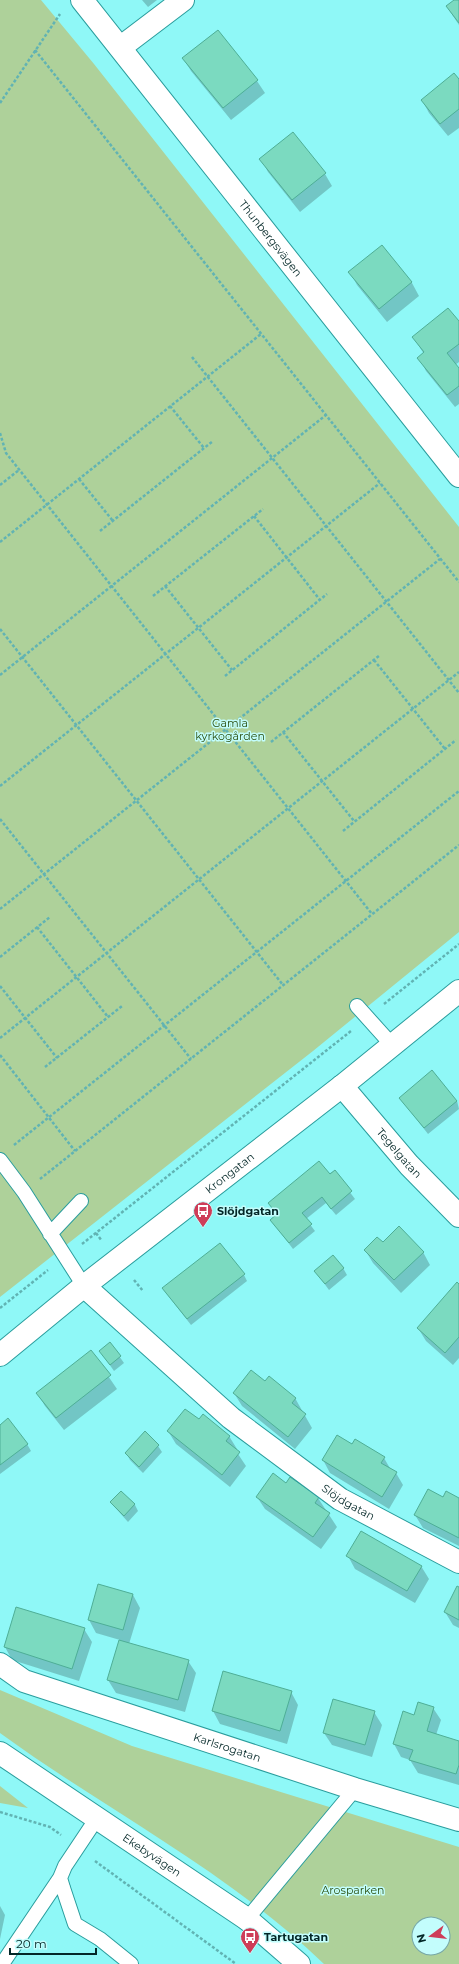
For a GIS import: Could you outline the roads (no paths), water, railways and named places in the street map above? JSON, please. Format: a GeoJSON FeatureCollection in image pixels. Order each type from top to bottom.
{"type":"FeatureCollection","features":[{"type":"Feature","properties":{"kind":"street","name":"Thunbergsvägen"},"geometry":{"type":"LineString","coordinates":[[82,0],[121,47],[459,476]]}},
{"type":"Feature","properties":{"kind":"street"},"geometry":{"type":"LineString","coordinates":[[121,47],[183,0]]}},
{"type":"Feature","properties":{"kind":"street","name":"Krongatan"},"geometry":{"type":"LineString","coordinates":[[0,1355],[84,1286],[342,1086],[459,991]]}},
{"type":"Feature","properties":{"kind":"street","name":"Tegelgatan"},"geometry":{"type":"LineString","coordinates":[[342,1086],[409,1165],[459,1216]]}},
{"type":"Feature","properties":{"kind":"street","name":"Slöjdgatan"},"geometry":{"type":"LineString","coordinates":[[84,1286],[231,1418],[334,1494],[459,1562]]}},
{"type":"Feature","properties":{"kind":"street","name":"Karlsrogatan"},"geometry":{"type":"LineString","coordinates":[[0,1664],[24,1681],[355,1789],[459,1820]]}},
{"type":"Feature","properties":{"kind":"street","name":"Ekebyvägen"},"geometry":{"type":"LineString","coordinates":[[0,1752],[247,1919],[299,1964]]}},
{"type":"Feature","properties":{"kind":"lane"},"geometry":{"type":"LineString","coordinates":[[357,1006],[392,1045]]}},
{"type":"Feature","properties":{"kind":"lane"},"geometry":{"type":"LineString","coordinates":[[0,1160],[24,1192],[84,1286]]}},
{"type":"Feature","properties":{"kind":"lane"},"geometry":{"type":"LineString","coordinates":[[50,1234],[81,1201]]}},
{"type":"Feature","properties":{"kind":"lane"},"geometry":{"type":"LineString","coordinates":[[247,1919],[355,1789]]}},
{"type":"Feature","properties":{"kind":"lane"},"geometry":{"type":"LineString","coordinates":[[2,1964],[60,1878],[65,1866],[97,1818]]}},
{"type":"Feature","properties":{"kind":"lane"},"geometry":{"type":"LineString","coordinates":[[60,1878],[75,1924],[100,1939],[131,1964]]}},
{"type":"Feature","properties":{"kind":"place","name":"Slöjdgatan"},"geometry":{"type":"Point","coordinates":[203,1228]}},
{"type":"Feature","properties":{"kind":"place","name":"Tartugatan"},"geometry":{"type":"Point","coordinates":[250,1954]}},
{"type":"Feature","properties":{"kind":"park label","name":"Gamla kyrkogården"},"geometry":{"type":"Point","coordinates":[230,729]}},
{"type":"Feature","properties":{"kind":"park label","name":"Arosparken"},"geometry":{"type":"Point","coordinates":[353,1890]}}]}
